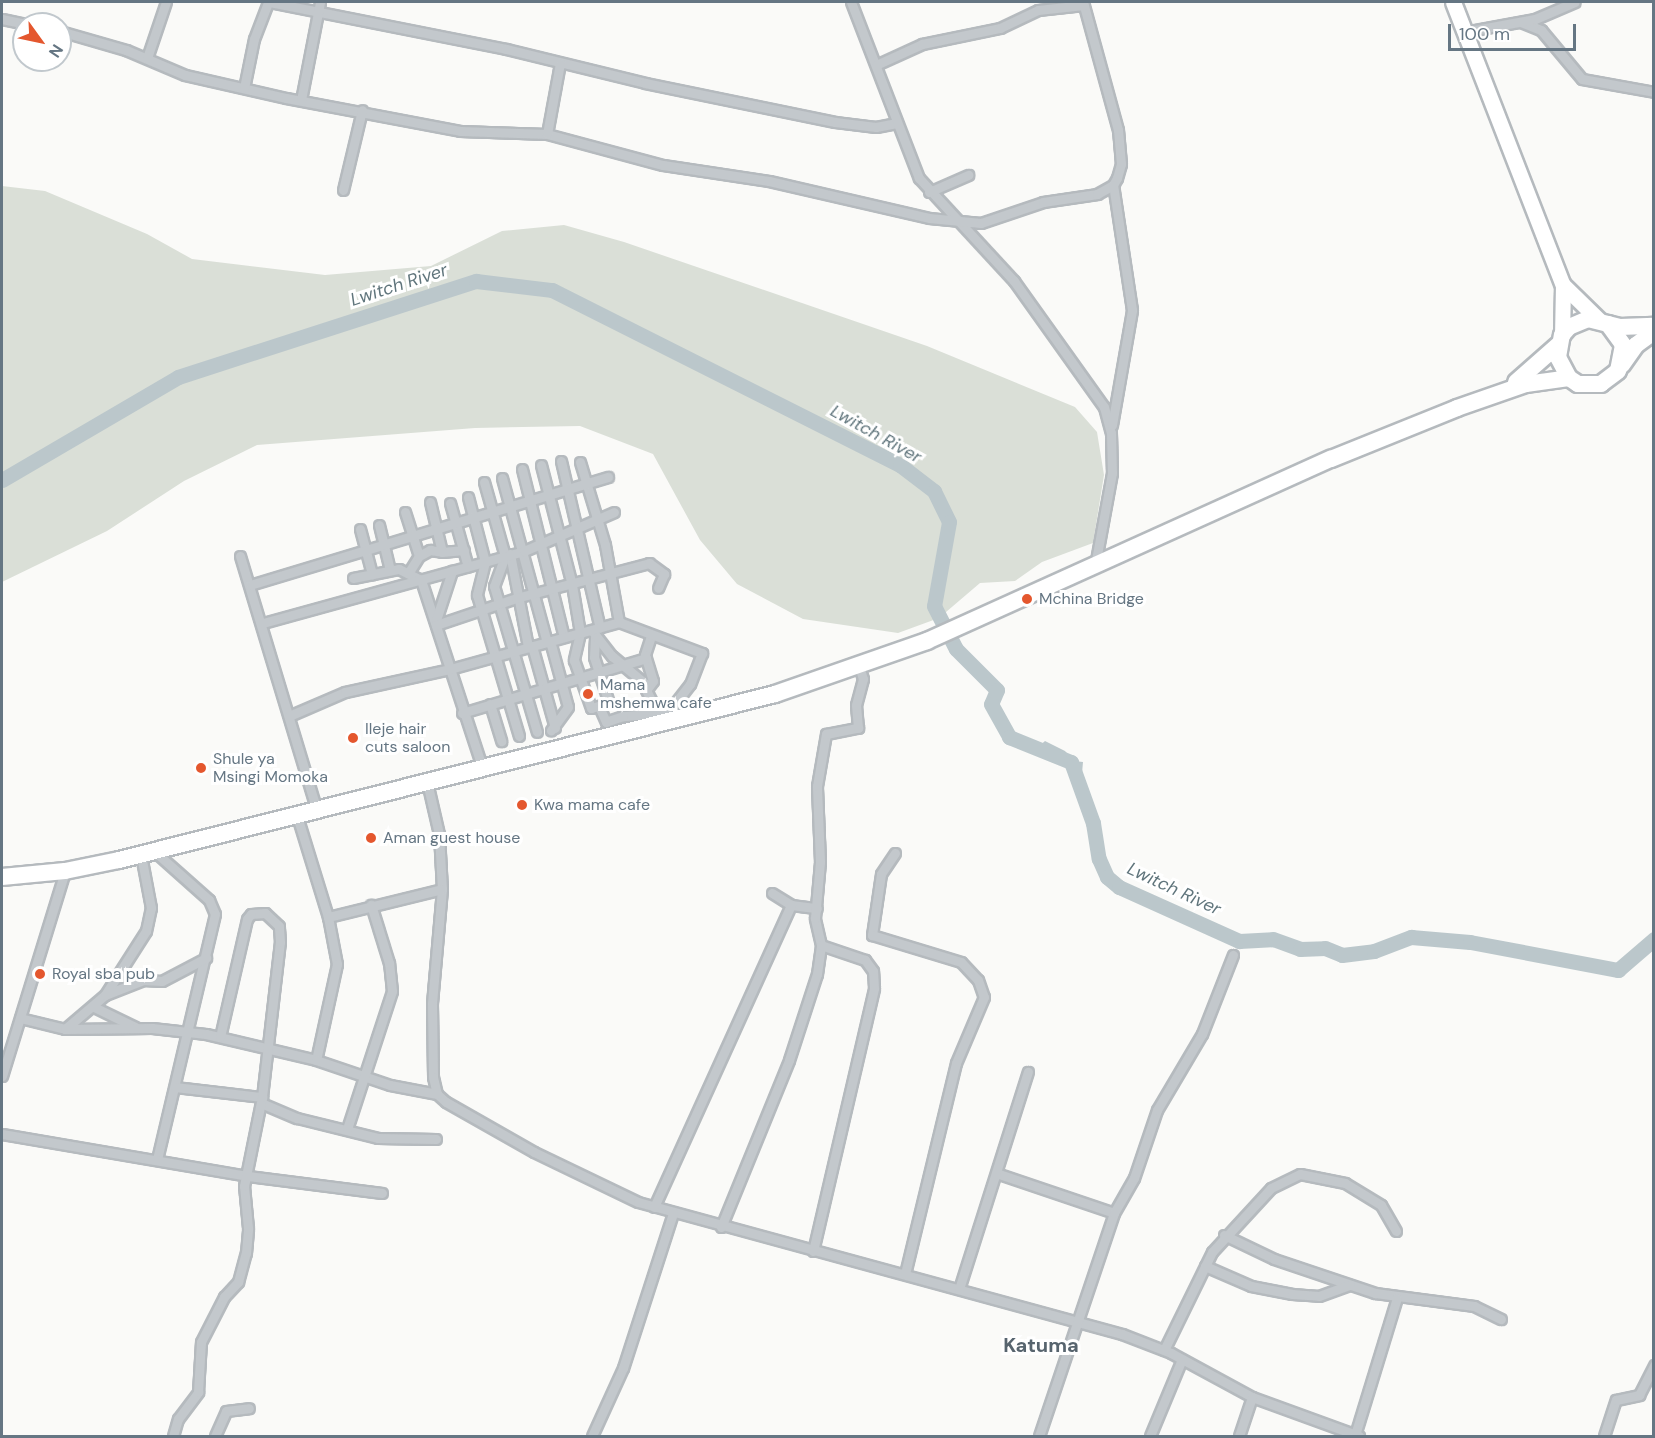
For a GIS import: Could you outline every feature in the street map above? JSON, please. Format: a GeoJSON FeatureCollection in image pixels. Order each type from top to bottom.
{"type":"FeatureCollection","features":[{"type":"Feature","properties":{"kind":"highway"},"geometry":{"type":"LineString","coordinates":[[2,877],[65,871],[148,853],[427,782],[660,718],[775,694],[859,666],[927,641],[1331,459],[1505,389],[1530,373],[1578,321],[1653,326]]}},
{"type":"Feature","properties":{"kind":"highway"},"geometry":{"type":"LineString","coordinates":[[1603,322],[1623,345],[1618,371]]}},
{"type":"Feature","properties":{"kind":"highway"},"geometry":{"type":"LineString","coordinates":[[1560,340],[1561,369],[1569,378],[1578,384],[1600,384],[1618,371],[1636,345],[1653,332]]}},
{"type":"Feature","properties":{"kind":"highway"},"geometry":{"type":"LineString","coordinates":[[1505,389],[1569,378]]}},
{"type":"Feature","properties":{"kind":"main road"},"geometry":{"type":"LineString","coordinates":[[1453,2],[1563,285],[1560,340]]}},
{"type":"Feature","properties":{"kind":"main road"},"geometry":{"type":"LineString","coordinates":[[1563,285],[1603,322]]}},
{"type":"Feature","properties":{"kind":"street"},"geometry":{"type":"LineString","coordinates":[[147,58],[166,2]]}},
{"type":"Feature","properties":{"kind":"street"},"geometry":{"type":"LineString","coordinates":[[244,88],[255,39],[269,2],[319,6],[560,63],[835,123],[867,127],[897,123]]}},
{"type":"Feature","properties":{"kind":"street"},"geometry":{"type":"LineString","coordinates":[[851,2],[914,168],[929,192],[1024,292],[1100,399],[1111,433]]}},
{"type":"Feature","properties":{"kind":"street"},"geometry":{"type":"LineString","coordinates":[[1464,33],[1521,22],[1575,2]]}},
{"type":"Feature","properties":{"kind":"street"},"geometry":{"type":"LineString","coordinates":[[876,65],[922,44],[1000,28],[1038,10],[1083,3],[1118,130],[1121,164],[1113,185],[1132,310],[1111,433],[1112,473],[1095,566]]}},
{"type":"Feature","properties":{"kind":"street"},"geometry":{"type":"LineString","coordinates":[[301,99],[319,6]]}},
{"type":"Feature","properties":{"kind":"street"},"geometry":{"type":"LineString","coordinates":[[1521,22],[1541,30],[1582,79],[1653,92]]}},
{"type":"Feature","properties":{"kind":"street"},"geometry":{"type":"LineString","coordinates":[[72,35],[147,58],[185,75],[244,88],[460,131],[547,134],[663,165],[769,181],[930,218],[953,218],[988,223],[1043,202],[1091,196],[1113,185]]}},
{"type":"Feature","properties":{"kind":"street"},"geometry":{"type":"LineString","coordinates":[[547,134],[560,63]]}},
{"type":"Feature","properties":{"kind":"street"},"geometry":{"type":"LineString","coordinates":[[343,190],[362,110]]}},
{"type":"Feature","properties":{"kind":"street"},"geometry":{"type":"LineString","coordinates":[[929,192],[968,175]]}},
{"type":"Feature","properties":{"kind":"street"},"geometry":{"type":"LineString","coordinates":[[541,465],[572,585],[580,633],[574,660],[591,708],[609,703],[598,672],[590,580],[561,461]]}},
{"type":"Feature","properties":{"kind":"street"},"geometry":{"type":"LineString","coordinates":[[580,462],[611,576],[619,622]]}},
{"type":"Feature","properties":{"kind":"street"},"geometry":{"type":"LineString","coordinates":[[522,469],[564,637]]}},
{"type":"Feature","properties":{"kind":"street"},"geometry":{"type":"LineString","coordinates":[[250,585],[365,552],[412,534],[475,518],[549,493],[568,490],[608,477]]}},
{"type":"Feature","properties":{"kind":"street"},"geometry":{"type":"LineString","coordinates":[[484,482],[507,555],[516,598],[553,729],[568,707],[563,683],[502,478]]}},
{"type":"Feature","properties":{"kind":"street"},"geometry":{"type":"LineString","coordinates":[[468,497],[485,562],[477,595],[493,657],[519,736]]}},
{"type":"Feature","properties":{"kind":"street"},"geometry":{"type":"LineString","coordinates":[[429,502],[442,552]]}},
{"type":"Feature","properties":{"kind":"street"},"geometry":{"type":"LineString","coordinates":[[450,503],[468,567]]}},
{"type":"Feature","properties":{"kind":"street"},"geometry":{"type":"LineString","coordinates":[[405,512],[419,556]]}},
{"type":"Feature","properties":{"kind":"street"},"geometry":{"type":"LineString","coordinates":[[263,623],[524,551],[614,512]]}},
{"type":"Feature","properties":{"kind":"street"},"geometry":{"type":"LineString","coordinates":[[379,525],[390,570]]}},
{"type":"Feature","properties":{"kind":"street"},"geometry":{"type":"LineString","coordinates":[[360,529],[372,574]]}},
{"type":"Feature","properties":{"kind":"street"},"geometry":{"type":"LineString","coordinates":[[409,572],[419,556],[430,550],[442,552],[464,550]]}},
{"type":"Feature","properties":{"kind":"street"},"geometry":{"type":"LineString","coordinates":[[507,555],[494,586],[537,732]]}},
{"type":"Feature","properties":{"kind":"street"},"geometry":{"type":"LineString","coordinates":[[240,556],[263,623],[317,811]]}},
{"type":"Feature","properties":{"kind":"street"},"geometry":{"type":"LineString","coordinates":[[436,624],[516,598],[611,576],[649,563],[664,574],[658,588]]}},
{"type":"Feature","properties":{"kind":"street"},"geometry":{"type":"LineString","coordinates":[[353,578],[390,570],[409,572],[422,580],[462,713],[482,767]]}},
{"type":"Feature","properties":{"kind":"street"},"geometry":{"type":"LineString","coordinates":[[436,624],[452,571]]}},
{"type":"Feature","properties":{"kind":"street"},"geometry":{"type":"LineString","coordinates":[[289,716],[345,692],[450,669],[580,633],[596,632],[619,622],[651,636],[702,653],[690,684],[660,718],[623,716],[606,722],[599,706]]}},
{"type":"Feature","properties":{"kind":"street"},"geometry":{"type":"LineString","coordinates":[[596,632],[621,665],[648,686]]}},
{"type":"Feature","properties":{"kind":"street"},"geometry":{"type":"LineString","coordinates":[[651,636],[646,658],[652,681],[646,690],[660,718]]}},
{"type":"Feature","properties":{"kind":"street"},"geometry":{"type":"LineString","coordinates":[[462,713],[646,658]]}},
{"type":"Feature","properties":{"kind":"street"},"geometry":{"type":"LineString","coordinates":[[721,1227],[800,1029],[821,945],[815,918],[818,908],[817,786],[826,734],[858,728],[856,705],[863,679],[859,666]]}},
{"type":"Feature","properties":{"kind":"street"},"geometry":{"type":"LineString","coordinates":[[490,704],[501,741]]}},
{"type":"Feature","properties":{"kind":"street"},"geometry":{"type":"LineString","coordinates":[[427,782],[439,834],[442,889],[432,1004],[433,1077],[437,1094]]}},
{"type":"Feature","properties":{"kind":"street"},"geometry":{"type":"LineString","coordinates":[[297,816],[328,918],[337,976],[316,1060]]}},
{"type":"Feature","properties":{"kind":"street"},"geometry":{"type":"LineString","coordinates":[[148,853],[213,906],[214,927],[157,1159]]}},
{"type":"Feature","properties":{"kind":"street"},"geometry":{"type":"LineString","coordinates":[[65,1029],[94,1007],[105,995],[139,946],[149,920],[148,853]]}},
{"type":"Feature","properties":{"kind":"street"},"geometry":{"type":"LineString","coordinates":[[895,853],[881,874],[872,935],[961,962],[978,981],[984,997],[956,1063],[905,1274]]}},
{"type":"Feature","properties":{"kind":"street"},"geometry":{"type":"LineString","coordinates":[[2,1076],[65,871]]}},
{"type":"Feature","properties":{"kind":"street"},"geometry":{"type":"LineString","coordinates":[[328,918],[371,905],[442,889]]}},
{"type":"Feature","properties":{"kind":"street"},"geometry":{"type":"LineString","coordinates":[[772,892],[791,905],[818,908]]}},
{"type":"Feature","properties":{"kind":"street"},"geometry":{"type":"LineString","coordinates":[[347,1129],[392,991],[391,975],[371,905]]}},
{"type":"Feature","properties":{"kind":"street"},"geometry":{"type":"LineString","coordinates":[[654,1207],[791,905]]}},
{"type":"Feature","properties":{"kind":"street"},"geometry":{"type":"LineString","coordinates":[[173,1437],[178,1419],[198,1392],[201,1342],[224,1297],[240,1277],[248,1235],[244,1190],[261,1100],[280,934],[275,920],[265,913],[251,914],[248,919],[220,1037]]}},
{"type":"Feature","properties":{"kind":"street"},"geometry":{"type":"LineString","coordinates":[[813,1251],[874,988],[873,971],[865,960],[821,945]]}},
{"type":"Feature","properties":{"kind":"street"},"geometry":{"type":"LineString","coordinates":[[1039,1437],[1114,1213],[1134,1178],[1157,1110],[1202,1034],[1233,955]]}},
{"type":"Feature","properties":{"kind":"street"},"geometry":{"type":"LineString","coordinates":[[105,995],[143,980],[162,981],[206,958]]}},
{"type":"Feature","properties":{"kind":"street"},"geometry":{"type":"LineString","coordinates":[[94,1007],[137,1028]]}},
{"type":"Feature","properties":{"kind":"street"},"geometry":{"type":"LineString","coordinates":[[20,1018],[65,1029],[137,1028],[187,1031],[220,1037],[316,1060],[364,1077],[437,1094],[534,1152],[654,1207],[721,1227],[1077,1321],[1164,1350],[1252,1397],[1331,1432],[1357,1436],[1397,1298]]}},
{"type":"Feature","properties":{"kind":"street"},"geometry":{"type":"LineString","coordinates":[[959,1289],[999,1174],[1028,1072]]}},
{"type":"Feature","properties":{"kind":"street"},"geometry":{"type":"LineString","coordinates":[[175,1087],[261,1100],[297,1118],[387,1140],[436,1139]]}},
{"type":"Feature","properties":{"kind":"street"},"geometry":{"type":"LineString","coordinates":[[2,1134],[248,1176],[382,1193]]}},
{"type":"Feature","properties":{"kind":"street"},"geometry":{"type":"LineString","coordinates":[[999,1174],[1114,1213]]}},
{"type":"Feature","properties":{"kind":"street"},"geometry":{"type":"LineString","coordinates":[[1164,1350],[1205,1266],[1224,1235],[1271,1188],[1300,1174],[1331,1179],[1360,1190],[1381,1205],[1395,1231]]}},
{"type":"Feature","properties":{"kind":"street"},"geometry":{"type":"LineString","coordinates":[[592,1437],[623,1368],[673,1213]]}},
{"type":"Feature","properties":{"kind":"street"},"geometry":{"type":"LineString","coordinates":[[1224,1235],[1274,1259],[1350,1285],[1397,1298],[1465,1304],[1501,1319]]}},
{"type":"Feature","properties":{"kind":"street"},"geometry":{"type":"LineString","coordinates":[[1205,1266],[1251,1286],[1292,1294],[1319,1296],[1350,1285]]}},
{"type":"Feature","properties":{"kind":"street"},"geometry":{"type":"LineString","coordinates":[[1150,1437],[1182,1359]]}},
{"type":"Feature","properties":{"kind":"street"},"geometry":{"type":"LineString","coordinates":[[1604,1437],[1616,1400],[1639,1395],[1653,1365]]}},
{"type":"Feature","properties":{"kind":"street"},"geometry":{"type":"LineString","coordinates":[[1239,1437],[1252,1397]]}},
{"type":"Feature","properties":{"kind":"street"},"geometry":{"type":"LineString","coordinates":[[215,1437],[226,1411],[249,1408]]}},
{"type":"Feature","properties":{"kind":"shaded area"},"geometry":{"type":"Polygon","coordinates":[[[2,186],[45,191],[147,234],[192,259],[325,275],[431,266],[502,231],[564,225],[624,242],[927,346],[1075,407],[1097,432],[1104,475],[1093,543],[1042,562],[1015,581],[980,583],[939,618],[898,633],[803,619],[737,584],[700,540],[653,454],[580,426],[475,428],[257,445],[184,481],[107,531],[2,582],[2,186]]]}},
{"type":"Feature","properties":{"kind":"shaded area"},"geometry":{"type":"Polygon","coordinates":[[[1045,741],[1065,751],[1074,761],[1083,762],[1081,785],[1073,783],[1066,764],[1055,763],[1037,748],[1045,741]]]}},
{"type":"Feature","properties":{"kind":"waterway","name":"Lwitch River"},"geometry":{"type":"LineString","coordinates":[[2,480],[178,377],[476,281],[552,290],[900,465],[934,491],[949,522],[934,606],[956,649],[997,690],[991,704],[1009,737],[1071,762],[1093,823],[1099,859],[1107,877],[1119,887],[1239,941],[1273,939],[1300,949],[1325,948],[1342,955],[1374,951],[1411,937],[1470,942],[1618,970],[1654,939]]}},
{"type":"Feature","properties":{"kind":"place","name":"Mchina Bridge"},"geometry":{"type":"Point","coordinates":[1027,599]}},
{"type":"Feature","properties":{"kind":"place","name":"Mama mshemwa cafe"},"geometry":{"type":"Point","coordinates":[588,694]}},
{"type":"Feature","properties":{"kind":"place","name":"Ileje hair cuts saloon"},"geometry":{"type":"Point","coordinates":[353,738]}},
{"type":"Feature","properties":{"kind":"place","name":"Shule ya Msingi Momoka"},"geometry":{"type":"Point","coordinates":[201,768]}},
{"type":"Feature","properties":{"kind":"place","name":"Kwa mama cafe"},"geometry":{"type":"Point","coordinates":[522,805]}},
{"type":"Feature","properties":{"kind":"place","name":"Aman guest house"},"geometry":{"type":"Point","coordinates":[371,838]}},
{"type":"Feature","properties":{"kind":"place","name":"Royal sba pub"},"geometry":{"type":"Point","coordinates":[40,974]}},
{"type":"Feature","properties":{"kind":"district","name":"Katuma"},"geometry":{"type":"Point","coordinates":[1041,1345]}}]}
